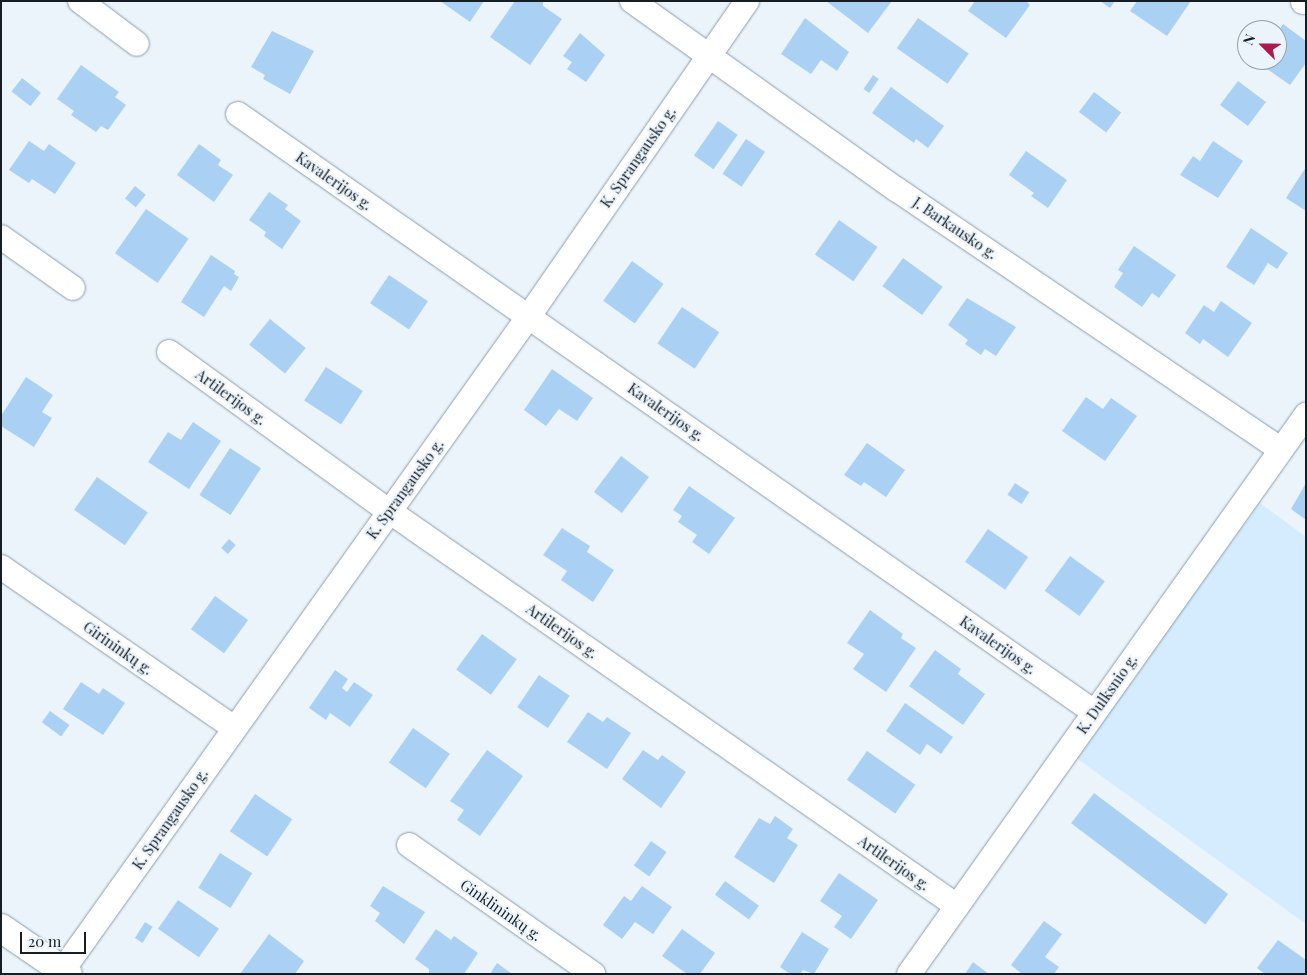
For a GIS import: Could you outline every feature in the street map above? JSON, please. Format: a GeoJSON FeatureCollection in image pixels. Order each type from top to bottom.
{"type":"FeatureCollection","features":[{"type":"Feature","properties":{"kind":"street"},"geometry":{"type":"LineString","coordinates":[[80,1],[137,44]]}},
{"type":"Feature","properties":{"kind":"street","name":"J. Barkausko g."},"geometry":{"type":"LineString","coordinates":[[632,1],[896,189],[1281,450]]}},
{"type":"Feature","properties":{"kind":"street","name":"K. Sprangausko g."},"geometry":{"type":"LineString","coordinates":[[64,973],[234,728],[529,316],[747,1]]}},
{"type":"Feature","properties":{"kind":"street","name":"Kavalerijos g."},"geometry":{"type":"LineString","coordinates":[[238,114],[1094,712]]}},
{"type":"Feature","properties":{"kind":"street"},"geometry":{"type":"LineString","coordinates":[[1,237],[73,288]]}},
{"type":"Feature","properties":{"kind":"street","name":"Artilerijos g."},"geometry":{"type":"LineString","coordinates":[[169,352],[389,511],[956,906]]}},
{"type":"Feature","properties":{"kind":"street","name":"K. Dulksnio g."},"geometry":{"type":"LineString","coordinates":[[908,974],[1306,415]]}},
{"type":"Feature","properties":{"kind":"street","name":"Girininkų g."},"geometry":{"type":"LineString","coordinates":[[1,567],[234,728]]}},
{"type":"Feature","properties":{"kind":"street","name":"Ginklininkų g."},"geometry":{"type":"LineString","coordinates":[[409,846],[593,974]]}},
{"type":"Feature","properties":{"kind":"street"},"geometry":{"type":"LineString","coordinates":[[1,928],[64,973]]}},
{"type":"Feature","properties":{"kind":"shaded area"},"geometry":{"type":"Polygon","coordinates":[[[1260,503],[1306,537],[1306,924],[1075,757],[1260,503]]]}},
{"type":"Feature","properties":{"kind":"building"},"geometry":{"type":"Polygon","coordinates":[[[440,1],[484,1],[470,22],[440,1]]]}},
{"type":"Feature","properties":{"kind":"building"},"geometry":{"type":"Polygon","coordinates":[[[515,1],[543,1],[543,6],[562,19],[530,65],[490,37],[515,1]]]}},
{"type":"Feature","properties":{"kind":"building"},"geometry":{"type":"Polygon","coordinates":[[[826,1],[892,1],[868,33],[826,1]]]}},
{"type":"Feature","properties":{"kind":"building"},"geometry":{"type":"Polygon","coordinates":[[[975,1],[1026,1],[1030,5],[1006,38],[968,11],[975,1]]]}},
{"type":"Feature","properties":{"kind":"building"},"geometry":{"type":"Polygon","coordinates":[[[1100,1],[1115,1],[1110,8],[1100,1]]]}},
{"type":"Feature","properties":{"kind":"building"},"geometry":{"type":"Polygon","coordinates":[[[1137,1],[1191,1],[1167,36],[1130,11],[1137,1]]]}},
{"type":"Feature","properties":{"kind":"building"},"geometry":{"type":"Polygon","coordinates":[[[805,18],[849,52],[837,71],[821,60],[811,74],[781,54],[805,18]]]}},
{"type":"Feature","properties":{"kind":"building"},"geometry":{"type":"Polygon","coordinates":[[[918,18],[969,54],[948,84],[897,48],[918,18]]]}},
{"type":"Feature","properties":{"kind":"building"},"geometry":{"type":"Polygon","coordinates":[[[1287,27],[1306,41],[1306,63],[1290,85],[1268,70],[1287,70],[1287,27]]]}},
{"type":"Feature","properties":{"kind":"building"},"geometry":{"type":"Polygon","coordinates":[[[272,31],[314,51],[290,94],[263,79],[265,75],[251,67],[272,31]]]}},
{"type":"Feature","properties":{"kind":"building"},"geometry":{"type":"Polygon","coordinates":[[[580,33],[605,55],[586,82],[567,69],[572,62],[563,56],[580,33]]]}},
{"type":"Feature","properties":{"kind":"building"},"geometry":{"type":"Polygon","coordinates":[[[81,65],[119,92],[115,97],[126,105],[108,130],[101,126],[96,132],[71,115],[74,111],[57,99],[81,65]]]}},
{"type":"Feature","properties":{"kind":"building"},"geometry":{"type":"Polygon","coordinates":[[[873,75],[879,79],[869,93],[863,89],[873,75]]]}},
{"type":"Feature","properties":{"kind":"building"},"geometry":{"type":"Polygon","coordinates":[[[22,78],[41,93],[30,106],[12,91],[22,78]]]}},
{"type":"Feature","properties":{"kind":"building"},"geometry":{"type":"Polygon","coordinates":[[[1238,81],[1266,102],[1248,126],[1220,105],[1238,81]]]}},
{"type":"Feature","properties":{"kind":"building"},"geometry":{"type":"Polygon","coordinates":[[[891,87],[944,126],[928,148],[916,139],[914,143],[872,113],[891,87]]]}},
{"type":"Feature","properties":{"kind":"building"},"geometry":{"type":"Polygon","coordinates":[[[1094,92],[1121,112],[1106,132],[1079,112],[1094,92]]]}},
{"type":"Feature","properties":{"kind":"building"},"geometry":{"type":"Polygon","coordinates":[[[718,121],[738,135],[714,169],[694,155],[718,121]]]}},
{"type":"Feature","properties":{"kind":"building"},"geometry":{"type":"Polygon","coordinates":[[[746,139],[765,152],[742,187],[723,174],[746,139]]]}},
{"type":"Feature","properties":{"kind":"building"},"geometry":{"type":"Polygon","coordinates":[[[29,141],[44,151],[49,144],[76,163],[55,194],[32,179],[29,183],[9,170],[29,141]]]}},
{"type":"Feature","properties":{"kind":"building"},"geometry":{"type":"Polygon","coordinates":[[[1213,141],[1243,161],[1218,198],[1180,175],[1193,156],[1200,161],[1213,141]]]}},
{"type":"Feature","properties":{"kind":"building"},"geometry":{"type":"Polygon","coordinates":[[[199,144],[221,160],[218,165],[233,175],[214,202],[177,175],[199,144]]]}},
{"type":"Feature","properties":{"kind":"building"},"geometry":{"type":"Polygon","coordinates":[[[1026,151],[1067,180],[1048,208],[1031,196],[1034,193],[1009,175],[1026,151]]]}},
{"type":"Feature","properties":{"kind":"building"},"geometry":{"type":"Polygon","coordinates":[[[1306,167],[1306,211],[1286,198],[1306,167]]]}},
{"type":"Feature","properties":{"kind":"building"},"geometry":{"type":"Polygon","coordinates":[[[135,186],[146,195],[136,207],[125,198],[135,186]]]}},
{"type":"Feature","properties":{"kind":"building"},"geometry":{"type":"Polygon","coordinates":[[[269,192],[288,205],[285,209],[301,221],[282,249],[264,236],[266,232],[249,220],[269,192]]]}},
{"type":"Feature","properties":{"kind":"building"},"geometry":{"type":"Polygon","coordinates":[[[146,209],[189,239],[158,283],[115,253],[146,209]]]}},
{"type":"Feature","properties":{"kind":"building"},"geometry":{"type":"Polygon","coordinates":[[[839,220],[878,247],[853,281],[815,254],[839,220]]]}},
{"type":"Feature","properties":{"kind":"building"},"geometry":{"type":"Polygon","coordinates":[[[1251,228],[1288,253],[1277,269],[1268,263],[1254,285],[1226,267],[1251,228]]]}},
{"type":"Feature","properties":{"kind":"building"},"geometry":{"type":"Polygon","coordinates":[[[1134,246],[1176,275],[1159,298],[1152,293],[1142,307],[1114,287],[1123,273],[1118,270],[1134,246]]]}},
{"type":"Feature","properties":{"kind":"building"},"geometry":{"type":"Polygon","coordinates":[[[211,255],[235,271],[234,274],[239,277],[231,291],[224,286],[204,317],[181,302],[211,255]]]}},
{"type":"Feature","properties":{"kind":"building"},"geometry":{"type":"Polygon","coordinates":[[[903,258],[943,287],[922,315],[882,286],[903,258]]]}},
{"type":"Feature","properties":{"kind":"building"},"geometry":{"type":"Polygon","coordinates":[[[632,261],[664,284],[635,324],[603,301],[632,261]]]}},
{"type":"Feature","properties":{"kind":"building"},"geometry":{"type":"Polygon","coordinates":[[[389,275],[428,301],[409,329],[370,303],[389,275]]]}},
{"type":"Feature","properties":{"kind":"building"},"geometry":{"type":"Polygon","coordinates":[[[967,298],[1016,327],[996,356],[985,349],[981,355],[965,344],[968,340],[948,325],[967,298]]]}},
{"type":"Feature","properties":{"kind":"building"},"geometry":{"type":"Polygon","coordinates":[[[1221,301],[1252,323],[1228,357],[1203,339],[1200,344],[1185,333],[1204,305],[1214,312],[1221,301]]]}},
{"type":"Feature","properties":{"kind":"building"},"geometry":{"type":"Polygon","coordinates":[[[682,307],[719,332],[695,369],[657,343],[682,307]]]}},
{"type":"Feature","properties":{"kind":"building"},"geometry":{"type":"Polygon","coordinates":[[[270,319],[306,348],[285,374],[249,345],[270,319]]]}},
{"type":"Feature","properties":{"kind":"building"},"geometry":{"type":"Polygon","coordinates":[[[326,367],[363,391],[341,425],[304,401],[326,367]]]}},
{"type":"Feature","properties":{"kind":"building"},"geometry":{"type":"Polygon","coordinates":[[[552,369],[593,398],[577,421],[559,409],[546,426],[524,410],[552,369]]]}},
{"type":"Feature","properties":{"kind":"building"},"geometry":{"type":"Polygon","coordinates":[[[26,377],[53,395],[42,412],[52,418],[34,447],[1,426],[1,416],[26,377]]]}},
{"type":"Feature","properties":{"kind":"building"},"geometry":{"type":"Polygon","coordinates":[[[1086,397],[1103,409],[1111,398],[1137,416],[1105,461],[1062,431],[1086,397]]]}},
{"type":"Feature","properties":{"kind":"building"},"geometry":{"type":"Polygon","coordinates":[[[193,422],[221,441],[189,489],[148,462],[168,432],[181,440],[193,422]]]}},
{"type":"Feature","properties":{"kind":"building"},"geometry":{"type":"Polygon","coordinates":[[[867,443],[905,470],[886,497],[864,482],[861,486],[844,475],[867,443]]]}},
{"type":"Feature","properties":{"kind":"building"},"geometry":{"type":"Polygon","coordinates":[[[230,448],[261,468],[231,515],[200,495],[230,448]]]}},
{"type":"Feature","properties":{"kind":"building"},"geometry":{"type":"Polygon","coordinates":[[[621,456],[649,477],[622,513],[594,492],[621,456]]]}},
{"type":"Feature","properties":{"kind":"building"},"geometry":{"type":"Polygon","coordinates":[[[97,477],[148,513],[125,545],[74,510],[97,477]]]}},
{"type":"Feature","properties":{"kind":"building"},"geometry":{"type":"Polygon","coordinates":[[[1015,483],[1029,492],[1022,504],[1007,495],[1015,483]]]}},
{"type":"Feature","properties":{"kind":"building"},"geometry":{"type":"Polygon","coordinates":[[[1306,483],[1306,520],[1291,509],[1306,483]]]}},
{"type":"Feature","properties":{"kind":"building"},"geometry":{"type":"Polygon","coordinates":[[[689,486],[735,518],[709,554],[692,542],[697,535],[678,522],[682,516],[673,510],[689,486]]]}},
{"type":"Feature","properties":{"kind":"building"},"geometry":{"type":"Polygon","coordinates":[[[562,528],[590,546],[587,552],[614,570],[593,602],[561,580],[567,571],[543,555],[562,528]]]}},
{"type":"Feature","properties":{"kind":"building"},"geometry":{"type":"Polygon","coordinates":[[[988,529],[1028,557],[1005,590],[965,562],[988,529]]]}},
{"type":"Feature","properties":{"kind":"building"},"geometry":{"type":"Polygon","coordinates":[[[229,539],[236,545],[228,554],[221,548],[229,539]]]}},
{"type":"Feature","properties":{"kind":"building"},"geometry":{"type":"Polygon","coordinates":[[[1070,556],[1105,581],[1080,616],[1045,591],[1070,556]]]}},
{"type":"Feature","properties":{"kind":"building"},"geometry":{"type":"Polygon","coordinates":[[[215,596],[248,620],[224,653],[191,629],[215,596]]]}},
{"type":"Feature","properties":{"kind":"building"},"geometry":{"type":"Polygon","coordinates":[[[870,610],[903,634],[901,638],[916,648],[886,692],[853,669],[864,654],[847,643],[870,610]]]}},
{"type":"Feature","properties":{"kind":"building"},"geometry":{"type":"Polygon","coordinates":[[[482,634],[517,659],[491,695],[456,670],[482,634]]]}},
{"type":"Feature","properties":{"kind":"building"},"geometry":{"type":"Polygon","coordinates":[[[935,650],[961,669],[958,674],[985,694],[963,725],[909,686],[935,650]]]}},
{"type":"Feature","properties":{"kind":"building"},"geometry":{"type":"Polygon","coordinates":[[[335,670],[348,679],[342,688],[347,692],[354,682],[373,695],[350,727],[330,713],[326,720],[309,708],[335,670]]]}},
{"type":"Feature","properties":{"kind":"building"},"geometry":{"type":"Polygon","coordinates":[[[539,675],[570,696],[548,728],[517,707],[539,675]]]}},
{"type":"Feature","properties":{"kind":"building"},"geometry":{"type":"Polygon","coordinates":[[[81,682],[99,694],[103,688],[125,703],[103,735],[63,709],[81,682]]]}},
{"type":"Feature","properties":{"kind":"building"},"geometry":{"type":"Polygon","coordinates":[[[905,703],[953,737],[941,754],[927,744],[920,755],[886,731],[905,703]]]}},
{"type":"Feature","properties":{"kind":"building"},"geometry":{"type":"Polygon","coordinates":[[[50,711],[69,725],[61,736],[42,722],[50,711]]]}},
{"type":"Feature","properties":{"kind":"building"},"geometry":{"type":"Polygon","coordinates":[[[588,712],[603,722],[607,717],[631,733],[607,769],[567,742],[588,712]]]}},
{"type":"Feature","properties":{"kind":"building"},"geometry":{"type":"Polygon","coordinates":[[[413,728],[450,754],[426,788],[389,762],[413,728]]]}},
{"type":"Feature","properties":{"kind":"building"},"geometry":{"type":"Polygon","coordinates":[[[487,750],[523,776],[480,836],[457,820],[464,810],[450,801],[487,750]]]}},
{"type":"Feature","properties":{"kind":"building"},"geometry":{"type":"Polygon","coordinates":[[[643,750],[658,760],[662,755],[686,772],[661,808],[622,779],[643,750]]]}},
{"type":"Feature","properties":{"kind":"building"},"geometry":{"type":"Polygon","coordinates":[[[867,751],[915,785],[895,814],[847,780],[867,751]]]}},
{"type":"Feature","properties":{"kind":"building"},"geometry":{"type":"Polygon","coordinates":[[[1094,793],[1228,894],[1205,924],[1071,823],[1094,793]]]}},
{"type":"Feature","properties":{"kind":"building"},"geometry":{"type":"Polygon","coordinates":[[[255,794],[292,819],[267,856],[230,831],[255,794]]]}},
{"type":"Feature","properties":{"kind":"building"},"geometry":{"type":"Polygon","coordinates":[[[775,816],[793,829],[787,838],[798,845],[774,883],[734,857],[759,818],[770,824],[775,816]]]}},
{"type":"Feature","properties":{"kind":"building"},"geometry":{"type":"Polygon","coordinates":[[[651,841],[667,852],[649,876],[634,866],[651,841]]]}},
{"type":"Feature","properties":{"kind":"building"},"geometry":{"type":"Polygon","coordinates":[[[220,853],[252,873],[230,908],[198,888],[220,853]]]}},
{"type":"Feature","properties":{"kind":"building"},"geometry":{"type":"Polygon","coordinates":[[[839,873],[878,900],[851,939],[834,927],[842,916],[820,901],[839,873]]]}},
{"type":"Feature","properties":{"kind":"building"},"geometry":{"type":"Polygon","coordinates":[[[725,881],[759,906],[749,919],[715,895],[725,881]]]}},
{"type":"Feature","properties":{"kind":"building"},"geometry":{"type":"Polygon","coordinates":[[[383,886],[425,912],[404,944],[375,921],[380,913],[370,906],[383,886]]]}},
{"type":"Feature","properties":{"kind":"building"},"geometry":{"type":"Polygon","coordinates":[[[642,886],[672,907],[653,934],[635,922],[622,939],[603,925],[624,896],[631,901],[642,886]]]}},
{"type":"Feature","properties":{"kind":"building"},"geometry":{"type":"Polygon","coordinates":[[[178,900],[219,929],[199,957],[158,929],[178,900]]]}},
{"type":"Feature","properties":{"kind":"building"},"geometry":{"type":"Polygon","coordinates":[[[1044,921],[1062,934],[1045,957],[1059,967],[1054,974],[1022,974],[1011,965],[1044,921]]]}},
{"type":"Feature","properties":{"kind":"building"},"geometry":{"type":"Polygon","coordinates":[[[145,922],[153,927],[143,943],[135,938],[145,922]]]}},
{"type":"Feature","properties":{"kind":"building"},"geometry":{"type":"Polygon","coordinates":[[[436,929],[451,940],[454,936],[478,953],[464,974],[429,974],[429,969],[415,959],[436,929]]]}},
{"type":"Feature","properties":{"kind":"building"},"geometry":{"type":"Polygon","coordinates":[[[682,929],[715,953],[700,974],[687,974],[662,956],[682,929]]]}},
{"type":"Feature","properties":{"kind":"building"},"geometry":{"type":"Polygon","coordinates":[[[802,932],[829,949],[814,974],[803,970],[800,974],[790,974],[780,967],[802,932]]]}},
{"type":"Feature","properties":{"kind":"building"},"geometry":{"type":"Polygon","coordinates":[[[269,934],[304,961],[295,974],[240,974],[269,934]]]}},
{"type":"Feature","properties":{"kind":"building"},"geometry":{"type":"Polygon","coordinates":[[[1278,940],[1306,960],[1306,974],[1265,974],[1257,968],[1278,940]]]}},
{"type":"Feature","properties":{"kind":"building"},"geometry":{"type":"Polygon","coordinates":[[[973,962],[989,974],[965,974],[973,962]]]}},
{"type":"Feature","properties":{"kind":"building"},"geometry":{"type":"Polygon","coordinates":[[[497,963],[512,974],[490,974],[497,963]]]}}]}
